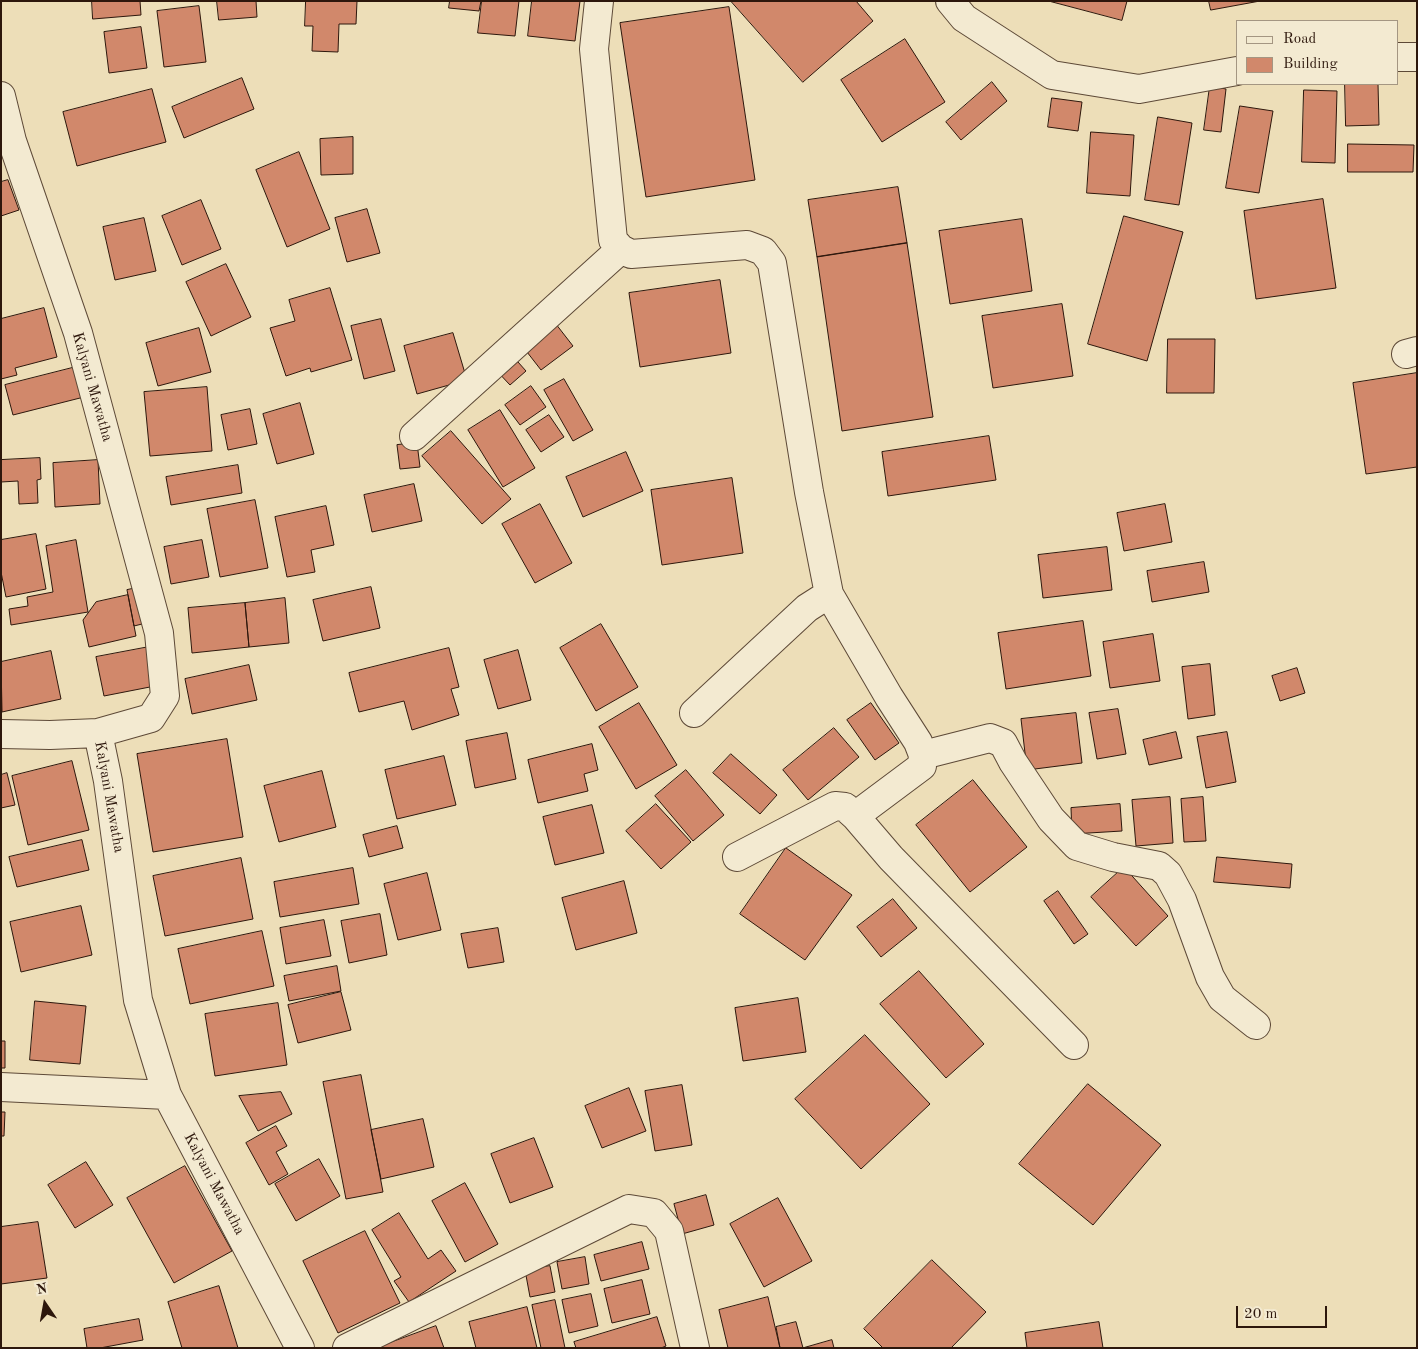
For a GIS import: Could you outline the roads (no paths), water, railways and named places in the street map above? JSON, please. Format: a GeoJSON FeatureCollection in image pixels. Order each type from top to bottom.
{"type":"FeatureCollection","features":[{"type":"Feature","properties":{"kind":"street"},"geometry":{"type":"LineString","coordinates":[[599,1],[594,49],[613,240],[620,249],[631,254],[747,245],[763,250],[772,263],[809,492],[829,594],[889,697],[918,742],[923,756],[922,766],[855,816]]}},
{"type":"Feature","properties":{"kind":"street"},"geometry":{"type":"LineString","coordinates":[[950,1],[964,18],[1052,75],[1139,89],[1236,71]]}},
{"type":"Feature","properties":{"kind":"street"},"geometry":{"type":"LineString","coordinates":[[1398,56],[1417,57]]}},
{"type":"Feature","properties":{"kind":"street","name":"Kalyani Mawatha"},"geometry":{"type":"LineString","coordinates":[[1,96],[12,141],[78,333],[159,633],[165,696],[151,718],[98,732],[108,781],[138,1000],[167,1095],[300,1348]]}},
{"type":"Feature","properties":{"kind":"street"},"geometry":{"type":"LineString","coordinates":[[414,436],[620,249]]}},
{"type":"Feature","properties":{"kind":"street"},"geometry":{"type":"LineString","coordinates":[[694,713],[807,608],[829,594]]}},
{"type":"Feature","properties":{"kind":"street"},"geometry":{"type":"LineString","coordinates":[[1,734],[50,735],[98,732]]}},
{"type":"Feature","properties":{"kind":"street"},"geometry":{"type":"LineString","coordinates":[[923,756],[990,738],[1003,743],[1050,819],[1077,846],[1113,857],[1159,866],[1168,874],[1182,900],[1210,977],[1222,998],[1256,1025]]}},
{"type":"Feature","properties":{"kind":"street"},"geometry":{"type":"LineString","coordinates":[[737,857],[835,806],[845,807],[891,858],[1074,1045]]}},
{"type":"Feature","properties":{"kind":"street"},"geometry":{"type":"LineString","coordinates":[[1,1087],[167,1095]]}},
{"type":"Feature","properties":{"kind":"street"},"geometry":{"type":"LineString","coordinates":[[347,1348],[630,1210],[654,1213],[669,1232],[695,1348]]}}]}
